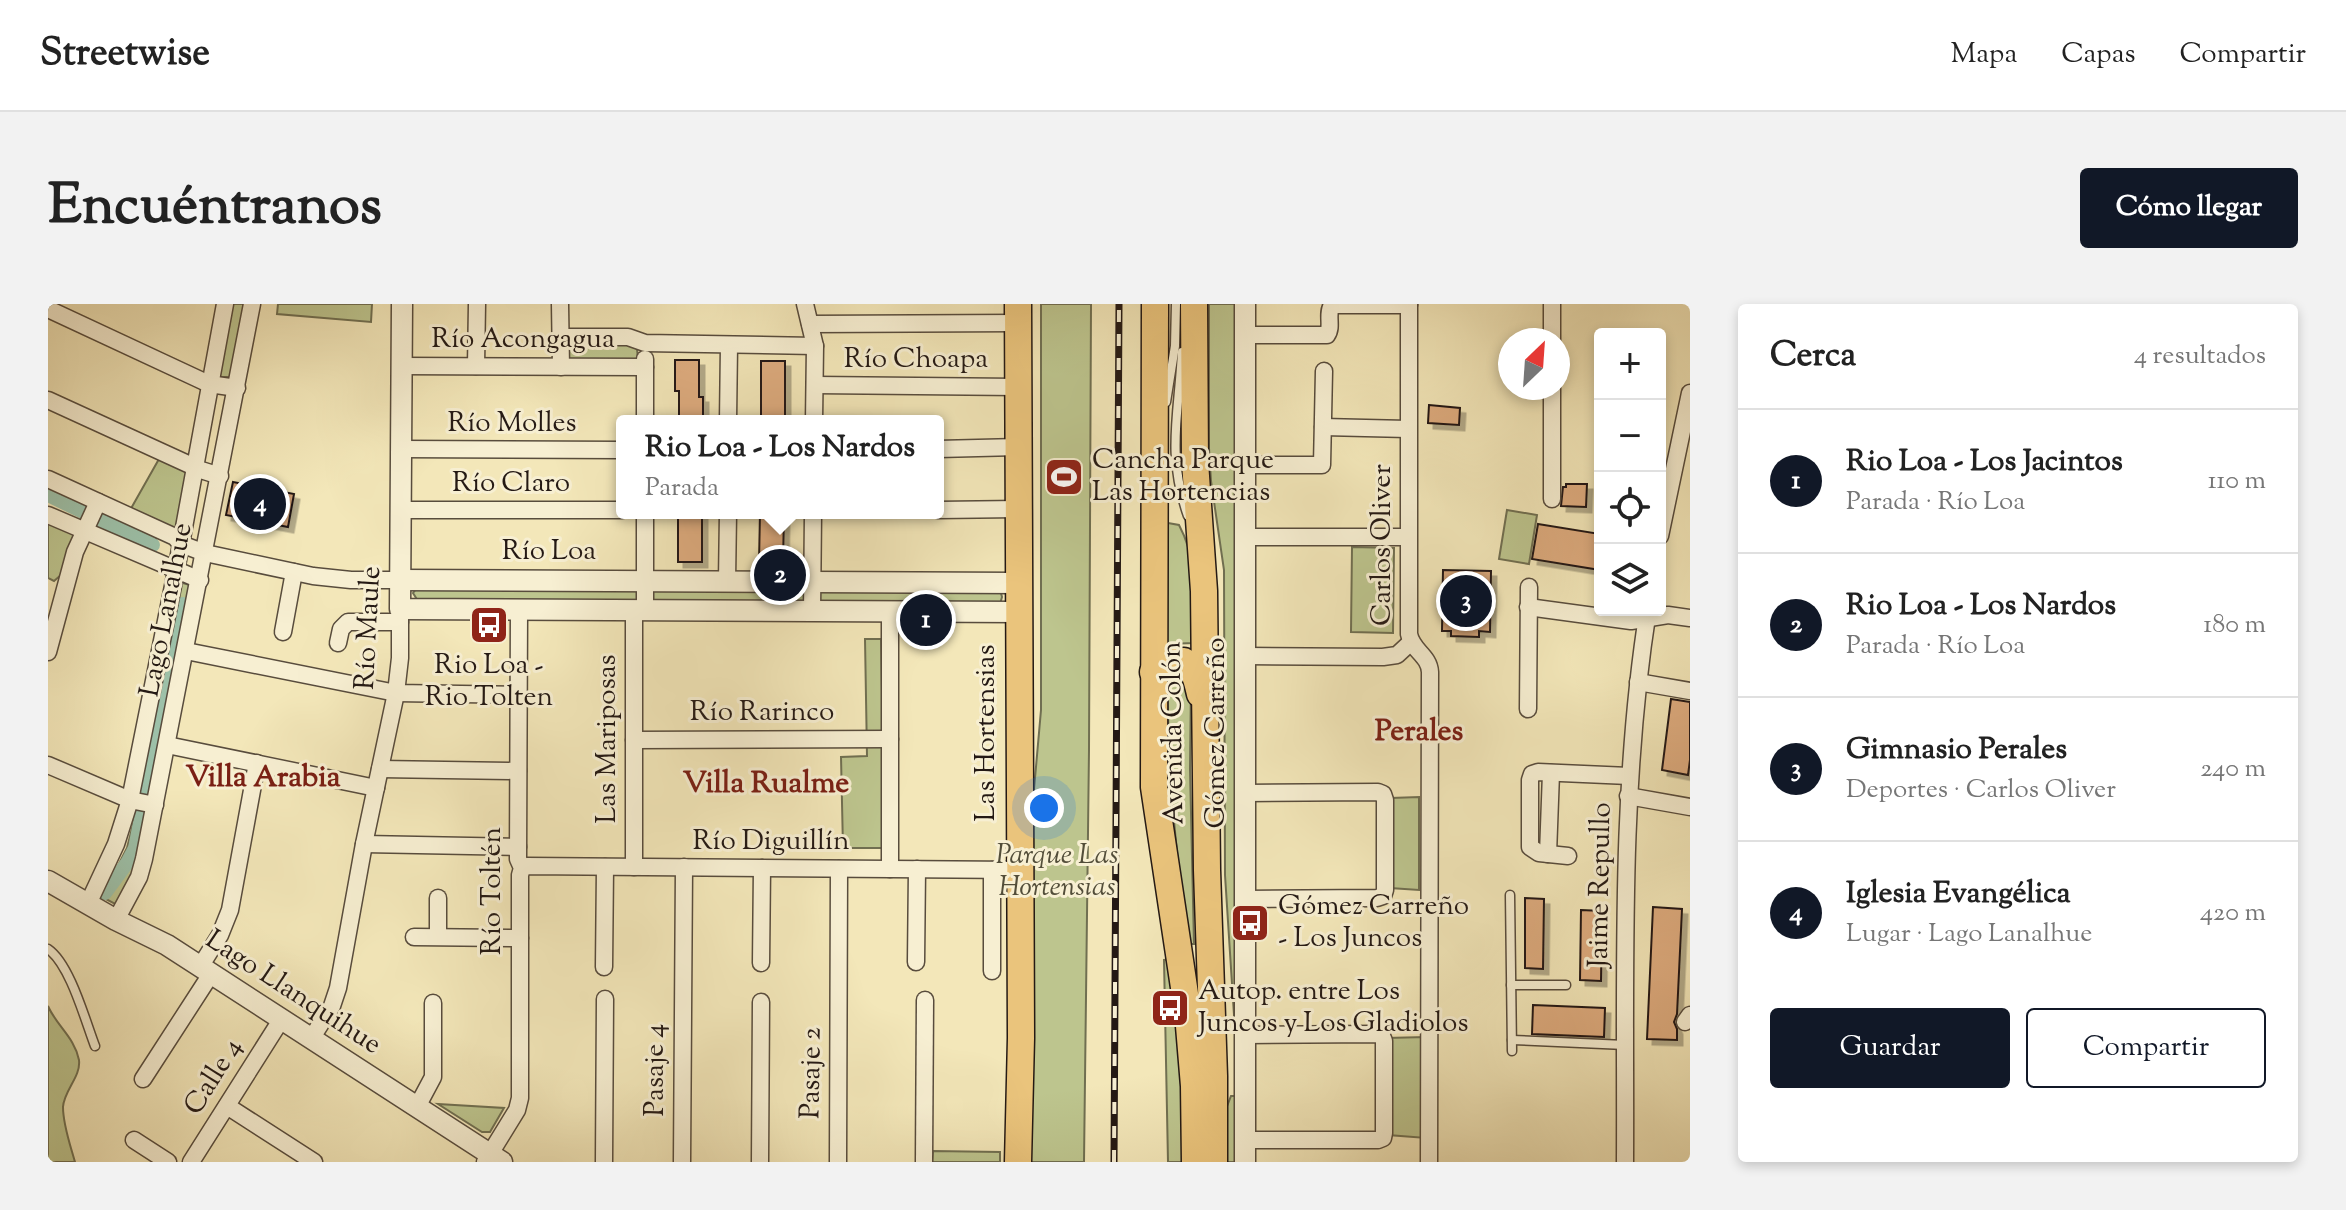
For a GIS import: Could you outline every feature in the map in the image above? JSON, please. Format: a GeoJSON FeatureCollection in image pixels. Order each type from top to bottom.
{"type":"FeatureCollection","features":[{"type":"Feature","properties":{"kind":"main road","name":"Avenida Colón"},"geometry":{"type":"LineString","coordinates":[[1155,304],[1154,787],[1189,1026],[1195,1162]]}},
{"type":"Feature","properties":{"kind":"main road","name":"Avenida Colón"},"geometry":{"type":"LineString","coordinates":[[1194,304],[1195,462],[1204,591],[1214,1162]]}},
{"type":"Feature","properties":{"kind":"main road","name":"Las Hortensias"},"geometry":{"type":"LineString","coordinates":[[1018,314],[1018,1162]]}},
{"type":"Feature","properties":{"kind":"main road"},"geometry":{"type":"LineString","coordinates":[[1153,672],[1166,663],[1184,661],[1195,674],[1205,716]]}},
{"type":"Feature","properties":{"kind":"street","name":"Lago Lanalhue"},"geometry":{"type":"LineString","coordinates":[[88,904],[116,844],[130,800],[225,304]]}},
{"type":"Feature","properties":{"kind":"street","name":"Lago Lanalhue"},"geometry":{"type":"LineString","coordinates":[[116,920],[142,869],[252,304]]}},
{"type":"Feature","properties":{"kind":"street","name":"Río Maule"},"geometry":{"type":"LineString","coordinates":[[311,1039],[337,994],[396,693],[400,658],[402,304]]}},
{"type":"Feature","properties":{"kind":"street"},"geometry":{"type":"LineString","coordinates":[[476,366],[477,304]]}},
{"type":"Feature","properties":{"kind":"street"},"geometry":{"type":"LineString","coordinates":[[560,304],[561,367]]}},
{"type":"Feature","properties":{"kind":"street"},"geometry":{"type":"LineString","coordinates":[[805,304],[815,346],[814,415]]}},
{"type":"Feature","properties":{"kind":"street","name":"Gómez Carreño"},"geometry":{"type":"LineString","coordinates":[[1245,304],[1245,1162]]}},
{"type":"Feature","properties":{"kind":"street"},"geometry":{"type":"LineString","coordinates":[[1552,304],[1552,328]]}},
{"type":"Feature","properties":{"kind":"street"},"geometry":{"type":"LineString","coordinates":[[1245,335],[1327,335],[1332,305],[1409,305]]}},
{"type":"Feature","properties":{"kind":"street","name":"Carlos Oliver"},"geometry":{"type":"LineString","coordinates":[[1409,305],[1411,642],[1430,666],[1429,1162]]}},
{"type":"Feature","properties":{"kind":"street"},"geometry":{"type":"LineString","coordinates":[[48,309],[209,384],[237,388]]}},
{"type":"Feature","properties":{"kind":"street"},"geometry":{"type":"LineString","coordinates":[[810,324],[1018,314]]}},
{"type":"Feature","properties":{"kind":"street","name":"Río Acongagua"},"geometry":{"type":"LineString","coordinates":[[561,337],[628,337],[645,343],[815,346]]}},
{"type":"Feature","properties":{"kind":"street"},"geometry":{"type":"LineString","coordinates":[[645,343],[645,415]]}},
{"type":"Feature","properties":{"kind":"street"},"geometry":{"type":"LineString","coordinates":[[728,415],[729,345]]}},
{"type":"Feature","properties":{"kind":"street","name":"Río Acongagua"},"geometry":{"type":"LineString","coordinates":[[401,366],[645,367]]}},
{"type":"Feature","properties":{"kind":"street"},"geometry":{"type":"LineString","coordinates":[[1245,465],[1322,465],[1324,371]]}},
{"type":"Feature","properties":{"kind":"street","name":"Río Choapa"},"geometry":{"type":"LineString","coordinates":[[815,385],[1018,387]]}},
{"type":"Feature","properties":{"kind":"street"},"geometry":{"type":"LineString","coordinates":[[1666,512],[1685,438],[1690,393]]}},
{"type":"Feature","properties":{"kind":"street"},"geometry":{"type":"LineString","coordinates":[[48,400],[220,476]]}},
{"type":"Feature","properties":{"kind":"street"},"geometry":{"type":"LineString","coordinates":[[1552,400],[1552,499]]}},
{"type":"Feature","properties":{"kind":"street"},"geometry":{"type":"LineString","coordinates":[[1323,427],[1408,429]]}},
{"type":"Feature","properties":{"kind":"street"},"geometry":{"type":"LineString","coordinates":[[944,449],[1018,447]]}},
{"type":"Feature","properties":{"kind":"street","name":"Río Molles"},"geometry":{"type":"LineString","coordinates":[[401,449],[616,450]]}},
{"type":"Feature","properties":{"kind":"street","name":"Río Loa"},"geometry":{"type":"LineString","coordinates":[[48,479],[205,553],[294,572],[351,580],[1018,583]]}},
{"type":"Feature","properties":{"kind":"street"},"geometry":{"type":"LineString","coordinates":[[48,652],[75,552],[98,502]]}},
{"type":"Feature","properties":{"kind":"street"},"geometry":{"type":"LineString","coordinates":[[944,510],[1018,509]]}},
{"type":"Feature","properties":{"kind":"street","name":"Río Claro"},"geometry":{"type":"LineString","coordinates":[[401,510],[616,510]]}},
{"type":"Feature","properties":{"kind":"street"},"geometry":{"type":"LineString","coordinates":[[48,515],[200,580]]}},
{"type":"Feature","properties":{"kind":"street","name":"Las Mariposas"},"geometry":{"type":"LineString","coordinates":[[634,867],[634,740],[640,610],[645,580],[645,519]]}},
{"type":"Feature","properties":{"kind":"street"},"geometry":{"type":"LineString","coordinates":[[727,581],[728,519]]}},
{"type":"Feature","properties":{"kind":"street"},"geometry":{"type":"LineString","coordinates":[[812,611],[813,519]]}},
{"type":"Feature","properties":{"kind":"street"},"geometry":{"type":"LineString","coordinates":[[1245,537],[1408,537]]}},
{"type":"Feature","properties":{"kind":"street"},"geometry":{"type":"LineString","coordinates":[[283,632],[294,572]]}},
{"type":"Feature","properties":{"kind":"street"},"geometry":{"type":"LineString","coordinates":[[48,583],[64,590]]}},
{"type":"Feature","properties":{"kind":"street"},"geometry":{"type":"LineString","coordinates":[[1528,709],[1529,587]]}},
{"type":"Feature","properties":{"kind":"street"},"geometry":{"type":"LineString","coordinates":[[1528,607],[1594,616]]}},
{"type":"Feature","properties":{"kind":"street","name":"Río Loa"},"geometry":{"type":"LineString","coordinates":[[400,615],[519,610],[1018,612]]}},
{"type":"Feature","properties":{"kind":"street","name":"Río Toltén"},"geometry":{"type":"LineString","coordinates":[[492,1159],[520,1098],[522,868],[518,847],[519,610]]}},
{"type":"Feature","properties":{"kind":"street"},"geometry":{"type":"LineString","coordinates":[[890,612],[890,869]]}},
{"type":"Feature","properties":{"kind":"street"},"geometry":{"type":"LineString","coordinates":[[338,643],[341,629],[348,622],[400,615]]}},
{"type":"Feature","properties":{"kind":"street"},"geometry":{"type":"LineString","coordinates":[[1666,615],[1690,618]]}},
{"type":"Feature","properties":{"kind":"street"},"geometry":{"type":"LineString","coordinates":[[1594,616],[1631,621],[1642,616]]}},
{"type":"Feature","properties":{"kind":"street","name":"Jaime Repullo"},"geometry":{"type":"LineString","coordinates":[[1625,1162],[1628,796],[1647,616]]}},
{"type":"Feature","properties":{"kind":"street"},"geometry":{"type":"LineString","coordinates":[[1245,656],[1392,656],[1401,653],[1411,642]]}},
{"type":"Feature","properties":{"kind":"street"},"geometry":{"type":"LineString","coordinates":[[186,651],[396,693],[519,695]]}},
{"type":"Feature","properties":{"kind":"street"},"geometry":{"type":"LineString","coordinates":[[1638,682],[1690,691]]}},
{"type":"Feature","properties":{"kind":"street","name":"Río Rarinco"},"geometry":{"type":"LineString","coordinates":[[634,740],[890,739]]}},
{"type":"Feature","properties":{"kind":"street"},"geometry":{"type":"LineString","coordinates":[[167,745],[376,788]]}},
{"type":"Feature","properties":{"kind":"street"},"geometry":{"type":"LineString","coordinates":[[143,1079],[206,970],[230,910],[257,763]]}},
{"type":"Feature","properties":{"kind":"street"},"geometry":{"type":"LineString","coordinates":[[48,765],[130,800],[155,805]]}},
{"type":"Feature","properties":{"kind":"street"},"geometry":{"type":"LineString","coordinates":[[380,769],[518,771]]}},
{"type":"Feature","properties":{"kind":"street"},"geometry":{"type":"LineString","coordinates":[[1568,856],[1535,852],[1530,847],[1530,780],[1535,772],[1629,776]]}},
{"type":"Feature","properties":{"kind":"street"},"geometry":{"type":"LineString","coordinates":[[1245,793],[1378,792],[1383,794],[1385,800],[1383,896],[1245,899]]}},
{"type":"Feature","properties":{"kind":"street"},"geometry":{"type":"LineString","coordinates":[[1628,796],[1690,807]]}},
{"type":"Feature","properties":{"kind":"street"},"geometry":{"type":"LineString","coordinates":[[364,844],[518,847]]}},
{"type":"Feature","properties":{"kind":"street"},"geometry":{"type":"LineString","coordinates":[[604,967],[605,867]]}},
{"type":"Feature","properties":{"kind":"street","name":"Pasaje 4"},"geometry":{"type":"LineString","coordinates":[[682,1162],[684,867]]}},
{"type":"Feature","properties":{"kind":"street","name":"Río Diguillín"},"geometry":{"type":"LineString","coordinates":[[522,868],[1020,870]]}},
{"type":"Feature","properties":{"kind":"street"},"geometry":{"type":"LineString","coordinates":[[761,963],[762,868]]}},
{"type":"Feature","properties":{"kind":"street","name":"Pasaje 2"},"geometry":{"type":"LineString","coordinates":[[838,1162],[839,869]]}},
{"type":"Feature","properties":{"kind":"street"},"geometry":{"type":"LineString","coordinates":[[916,962],[917,869]]}},
{"type":"Feature","properties":{"kind":"street"},"geometry":{"type":"LineString","coordinates":[[992,870],[992,971]]}},
{"type":"Feature","properties":{"kind":"street","name":"Lago Llanquihue"},"geometry":{"type":"LineString","coordinates":[[48,881],[206,970],[492,1159]]}},
{"type":"Feature","properties":{"kind":"street"},"geometry":{"type":"LineString","coordinates":[[438,898],[438,936]]}},
{"type":"Feature","properties":{"kind":"street"},"geometry":{"type":"LineString","coordinates":[[414,937],[520,938]]}},
{"type":"Feature","properties":{"kind":"street"},"geometry":{"type":"LineString","coordinates":[[604,1162],[605,999]]}},
{"type":"Feature","properties":{"kind":"street"},"geometry":{"type":"LineString","coordinates":[[924,1162],[925,1000]]}},
{"type":"Feature","properties":{"kind":"street"},"geometry":{"type":"LineString","coordinates":[[760,1162],[761,1002]]}},
{"type":"Feature","properties":{"kind":"street"},"geometry":{"type":"LineString","coordinates":[[417,1107],[433,1077],[433,1003]]}},
{"type":"Feature","properties":{"kind":"street","name":"Calle 4"},"geometry":{"type":"LineString","coordinates":[[191,1162],[281,1020]]}},
{"type":"Feature","properties":{"kind":"street"},"geometry":{"type":"LineString","coordinates":[[1244,1140],[1383,1138],[1384,1041],[1377,1034],[1245,1035]]}},
{"type":"Feature","properties":{"kind":"street"},"geometry":{"type":"LineString","coordinates":[[227,1106],[314,1162]]}},
{"type":"Feature","properties":{"kind":"street"},"geometry":{"type":"LineString","coordinates":[[134,1140],[168,1162]]}},
{"type":"Feature","properties":{"kind":"lane"},"geometry":{"type":"LineString","coordinates":[[1153,459],[1172,370],[1176,304]]}},
{"type":"Feature","properties":{"kind":"lane"},"geometry":{"type":"LineString","coordinates":[[1183,304],[1182,357],[1174,430],[1175,462],[1198,550],[1204,591]]}},
{"type":"Feature","properties":{"kind":"lane"},"geometry":{"type":"LineString","coordinates":[[1510,895],[1512,1051]]}},
{"type":"Feature","properties":{"kind":"lane"},"geometry":{"type":"LineString","coordinates":[[48,949],[66,970],[95,1046]]}},
{"type":"Feature","properties":{"kind":"lane"},"geometry":{"type":"LineString","coordinates":[[1511,985],[1566,985]]}},
{"type":"Feature","properties":{"kind":"lane"},"geometry":{"type":"LineString","coordinates":[[1512,1040],[1625,1045]]}},
{"type":"Feature","properties":{"kind":"green space"},"geometry":{"type":"Polygon","coordinates":[[[228,304],[244,304],[233,377],[218,377],[228,304]]]}},
{"type":"Feature","properties":{"kind":"green space"},"geometry":{"type":"Polygon","coordinates":[[[278,304],[372,304],[371,322],[277,314],[278,304]]]}},
{"type":"Feature","properties":{"kind":"green space","name":"Parque Las Hortensias"},"geometry":{"type":"Polygon","coordinates":[[[1041,304],[1091,304],[1084,1162],[1027,1162],[1027,869],[1041,710],[1041,304]]]}},
{"type":"Feature","properties":{"kind":"green space"},"geometry":{"type":"Polygon","coordinates":[[[1209,304],[1239,304],[1238,1013],[1234,1015],[1225,875],[1224,570],[1209,448],[1209,304]]]}},
{"type":"Feature","properties":{"kind":"green space"},"geometry":{"type":"Polygon","coordinates":[[[626,341],[637,349],[638,360],[568,361],[568,344],[626,341]]]}},
{"type":"Feature","properties":{"kind":"green space"},"geometry":{"type":"Polygon","coordinates":[[[159,459],[189,469],[179,531],[129,512],[159,459]]]}},
{"type":"Feature","properties":{"kind":"green space"},"geometry":{"type":"Polygon","coordinates":[[[48,480],[160,528],[153,548],[48,500],[48,480]]]}},
{"type":"Feature","properties":{"kind":"green space"},"geometry":{"type":"Polygon","coordinates":[[[1507,510],[1537,515],[1529,564],[1499,559],[1507,510]]]}},
{"type":"Feature","properties":{"kind":"green space"},"geometry":{"type":"Polygon","coordinates":[[[48,519],[72,530],[75,536],[61,575],[54,581],[48,578],[48,519]]]}},
{"type":"Feature","properties":{"kind":"green space"},"geometry":{"type":"Polygon","coordinates":[[[1168,523],[1179,525],[1190,553],[1195,643],[1165,644],[1168,523]]]}},
{"type":"Feature","properties":{"kind":"green space"},"geometry":{"type":"Polygon","coordinates":[[[1352,547],[1394,548],[1393,633],[1351,632],[1352,547]]]}},
{"type":"Feature","properties":{"kind":"green space"},"geometry":{"type":"Polygon","coordinates":[[[179,582],[190,585],[146,820],[133,874],[117,905],[102,897],[127,848],[143,785],[179,582]]]}},
{"type":"Feature","properties":{"kind":"green space"},"geometry":{"type":"Polygon","coordinates":[[[417,588],[1001,593],[1002,597],[1000,604],[418,601],[413,593],[417,588]]]}},
{"type":"Feature","properties":{"kind":"green space"},"geometry":{"type":"Polygon","coordinates":[[[865,639],[881,639],[885,848],[843,848],[841,757],[867,756],[865,639]]]}},
{"type":"Feature","properties":{"kind":"green space"},"geometry":{"type":"Polygon","coordinates":[[[1174,669],[1191,682],[1194,944],[1186,944],[1170,780],[1167,678],[1174,669]]]}},
{"type":"Feature","properties":{"kind":"green space"},"geometry":{"type":"Polygon","coordinates":[[[1419,797],[1419,890],[1390,888],[1391,798],[1419,797]]]}},
{"type":"Feature","properties":{"kind":"green space"},"geometry":{"type":"Polygon","coordinates":[[[1173,959],[1169,1010],[1173,1011],[1183,1043],[1187,1162],[1168,1162],[1164,960],[1173,959]]]}},
{"type":"Feature","properties":{"kind":"green space"},"geometry":{"type":"Polygon","coordinates":[[[48,1006],[74,1045],[79,1060],[63,1107],[65,1128],[75,1162],[48,1162],[48,1006]]]}},
{"type":"Feature","properties":{"kind":"green space"},"geometry":{"type":"Polygon","coordinates":[[[1426,1037],[1426,1138],[1388,1135],[1386,1038],[1426,1037]]]}},
{"type":"Feature","properties":{"kind":"green space"},"geometry":{"type":"Polygon","coordinates":[[[1231,1096],[1239,1096],[1239,1162],[1226,1162],[1226,1109],[1231,1096]]]}},
{"type":"Feature","properties":{"kind":"green space"},"geometry":{"type":"Polygon","coordinates":[[[438,1104],[504,1108],[490,1132],[482,1132],[438,1104]]]}},
{"type":"Feature","properties":{"kind":"green space"},"geometry":{"type":"Polygon","coordinates":[[[933,1151],[1000,1152],[1000,1162],[932,1162],[933,1151]]]}},
{"type":"Feature","properties":{"kind":"building"},"geometry":{"type":"Polygon","coordinates":[[[675,360],[699,360],[699,397],[703,397],[703,415],[679,415],[679,391],[675,391],[675,360]]]}},
{"type":"Feature","properties":{"kind":"building"},"geometry":{"type":"Polygon","coordinates":[[[761,361],[785,361],[785,415],[761,415],[761,361]]]}},
{"type":"Feature","properties":{"kind":"building"},"geometry":{"type":"Polygon","coordinates":[[[1429,405],[1460,408],[1459,425],[1428,423],[1429,405]]]}},
{"type":"Feature","properties":{"kind":"building"},"geometry":{"type":"Polygon","coordinates":[[[233,482],[294,494],[288,527],[226,515],[233,482]]]}},
{"type":"Feature","properties":{"kind":"building"},"geometry":{"type":"Polygon","coordinates":[[[1566,484],[1587,484],[1586,507],[1561,506],[1566,484]]]}},
{"type":"Feature","properties":{"kind":"building"},"geometry":{"type":"Polygon","coordinates":[[[678,519],[702,519],[702,562],[678,562],[678,519]]]}},
{"type":"Feature","properties":{"kind":"building"},"geometry":{"type":"Polygon","coordinates":[[[760,519],[784,519],[783,562],[759,562],[760,519]]]}},
{"type":"Feature","properties":{"kind":"building"},"geometry":{"type":"Polygon","coordinates":[[[1538,524],[1594,533],[1594,569],[1532,559],[1538,524]]]}},
{"type":"Feature","properties":{"kind":"building"},"geometry":{"type":"Polygon","coordinates":[[[1443,570],[1491,571],[1490,632],[1479,631],[1479,637],[1451,636],[1451,631],[1442,631],[1443,570]]]}},
{"type":"Feature","properties":{"kind":"building"},"geometry":{"type":"Polygon","coordinates":[[[1671,699],[1690,702],[1688,775],[1662,770],[1671,699]]]}},
{"type":"Feature","properties":{"kind":"building"},"geometry":{"type":"Polygon","coordinates":[[[1525,898],[1544,899],[1543,969],[1525,968],[1525,898]]]}},
{"type":"Feature","properties":{"kind":"building"},"geometry":{"type":"Polygon","coordinates":[[[1653,907],[1682,909],[1677,1014],[1674,1022],[1677,1040],[1647,1039],[1653,907]]]}},
{"type":"Feature","properties":{"kind":"building"},"geometry":{"type":"Polygon","coordinates":[[[1581,910],[1602,911],[1601,981],[1580,980],[1581,910]]]}},
{"type":"Feature","properties":{"kind":"building"},"geometry":{"type":"Polygon","coordinates":[[[1533,1005],[1605,1008],[1604,1037],[1532,1034],[1533,1005]]]}},
{"type":"Feature","properties":{"kind":"waterway"},"geometry":{"type":"LineString","coordinates":[[48,495],[83,512]]}},
{"type":"Feature","properties":{"kind":"waterway"},"geometry":{"type":"LineString","coordinates":[[98,519],[153,545]]}},
{"type":"Feature","properties":{"kind":"waterway"},"geometry":{"type":"LineString","coordinates":[[105,893],[135,848],[183,604]]}},
{"type":"Feature","properties":{"kind":"railway"},"geometry":{"type":"LineString","coordinates":[[1114,1162],[1119,304]]}},
{"type":"Feature","properties":{"kind":"place","name":"Cancha Parque Las Hortencias"},"geometry":{"type":"Point","coordinates":[1064,477]}},
{"type":"Feature","properties":{"kind":"place","name":"Iglesia Evangélica"},"geometry":{"type":"Point","coordinates":[260,504]}},
{"type":"Feature","properties":{"kind":"place","name":"Rio Loa - Los Nardos"},"geometry":{"type":"Point","coordinates":[780,575]}},
{"type":"Feature","properties":{"kind":"place","name":"Gimnasio Perales"},"geometry":{"type":"Point","coordinates":[1466,601]}},
{"type":"Feature","properties":{"kind":"place","name":"Rio Loa - Los Jacintos"},"geometry":{"type":"Point","coordinates":[926,620]}},
{"type":"Feature","properties":{"kind":"place","name":"Rio Loa - Rio Tolten"},"geometry":{"type":"Point","coordinates":[489,625]}},
{"type":"Feature","properties":{"kind":"place","name":"Gómez Carreño - Los Juncos"},"geometry":{"type":"Point","coordinates":[1250,923]}},
{"type":"Feature","properties":{"kind":"place","name":"Autop. entre Los Juncos y Los Gladiolos"},"geometry":{"type":"Point","coordinates":[1170,1008]}},
{"type":"Feature","properties":{"kind":"district","name":"Perales"},"geometry":{"type":"Point","coordinates":[1419,732]}},
{"type":"Feature","properties":{"kind":"district","name":"Villa Arabia"},"geometry":{"type":"Point","coordinates":[263,778]}},
{"type":"Feature","properties":{"kind":"district","name":"Villa Rualme"},"geometry":{"type":"Point","coordinates":[766,784]}}]}
